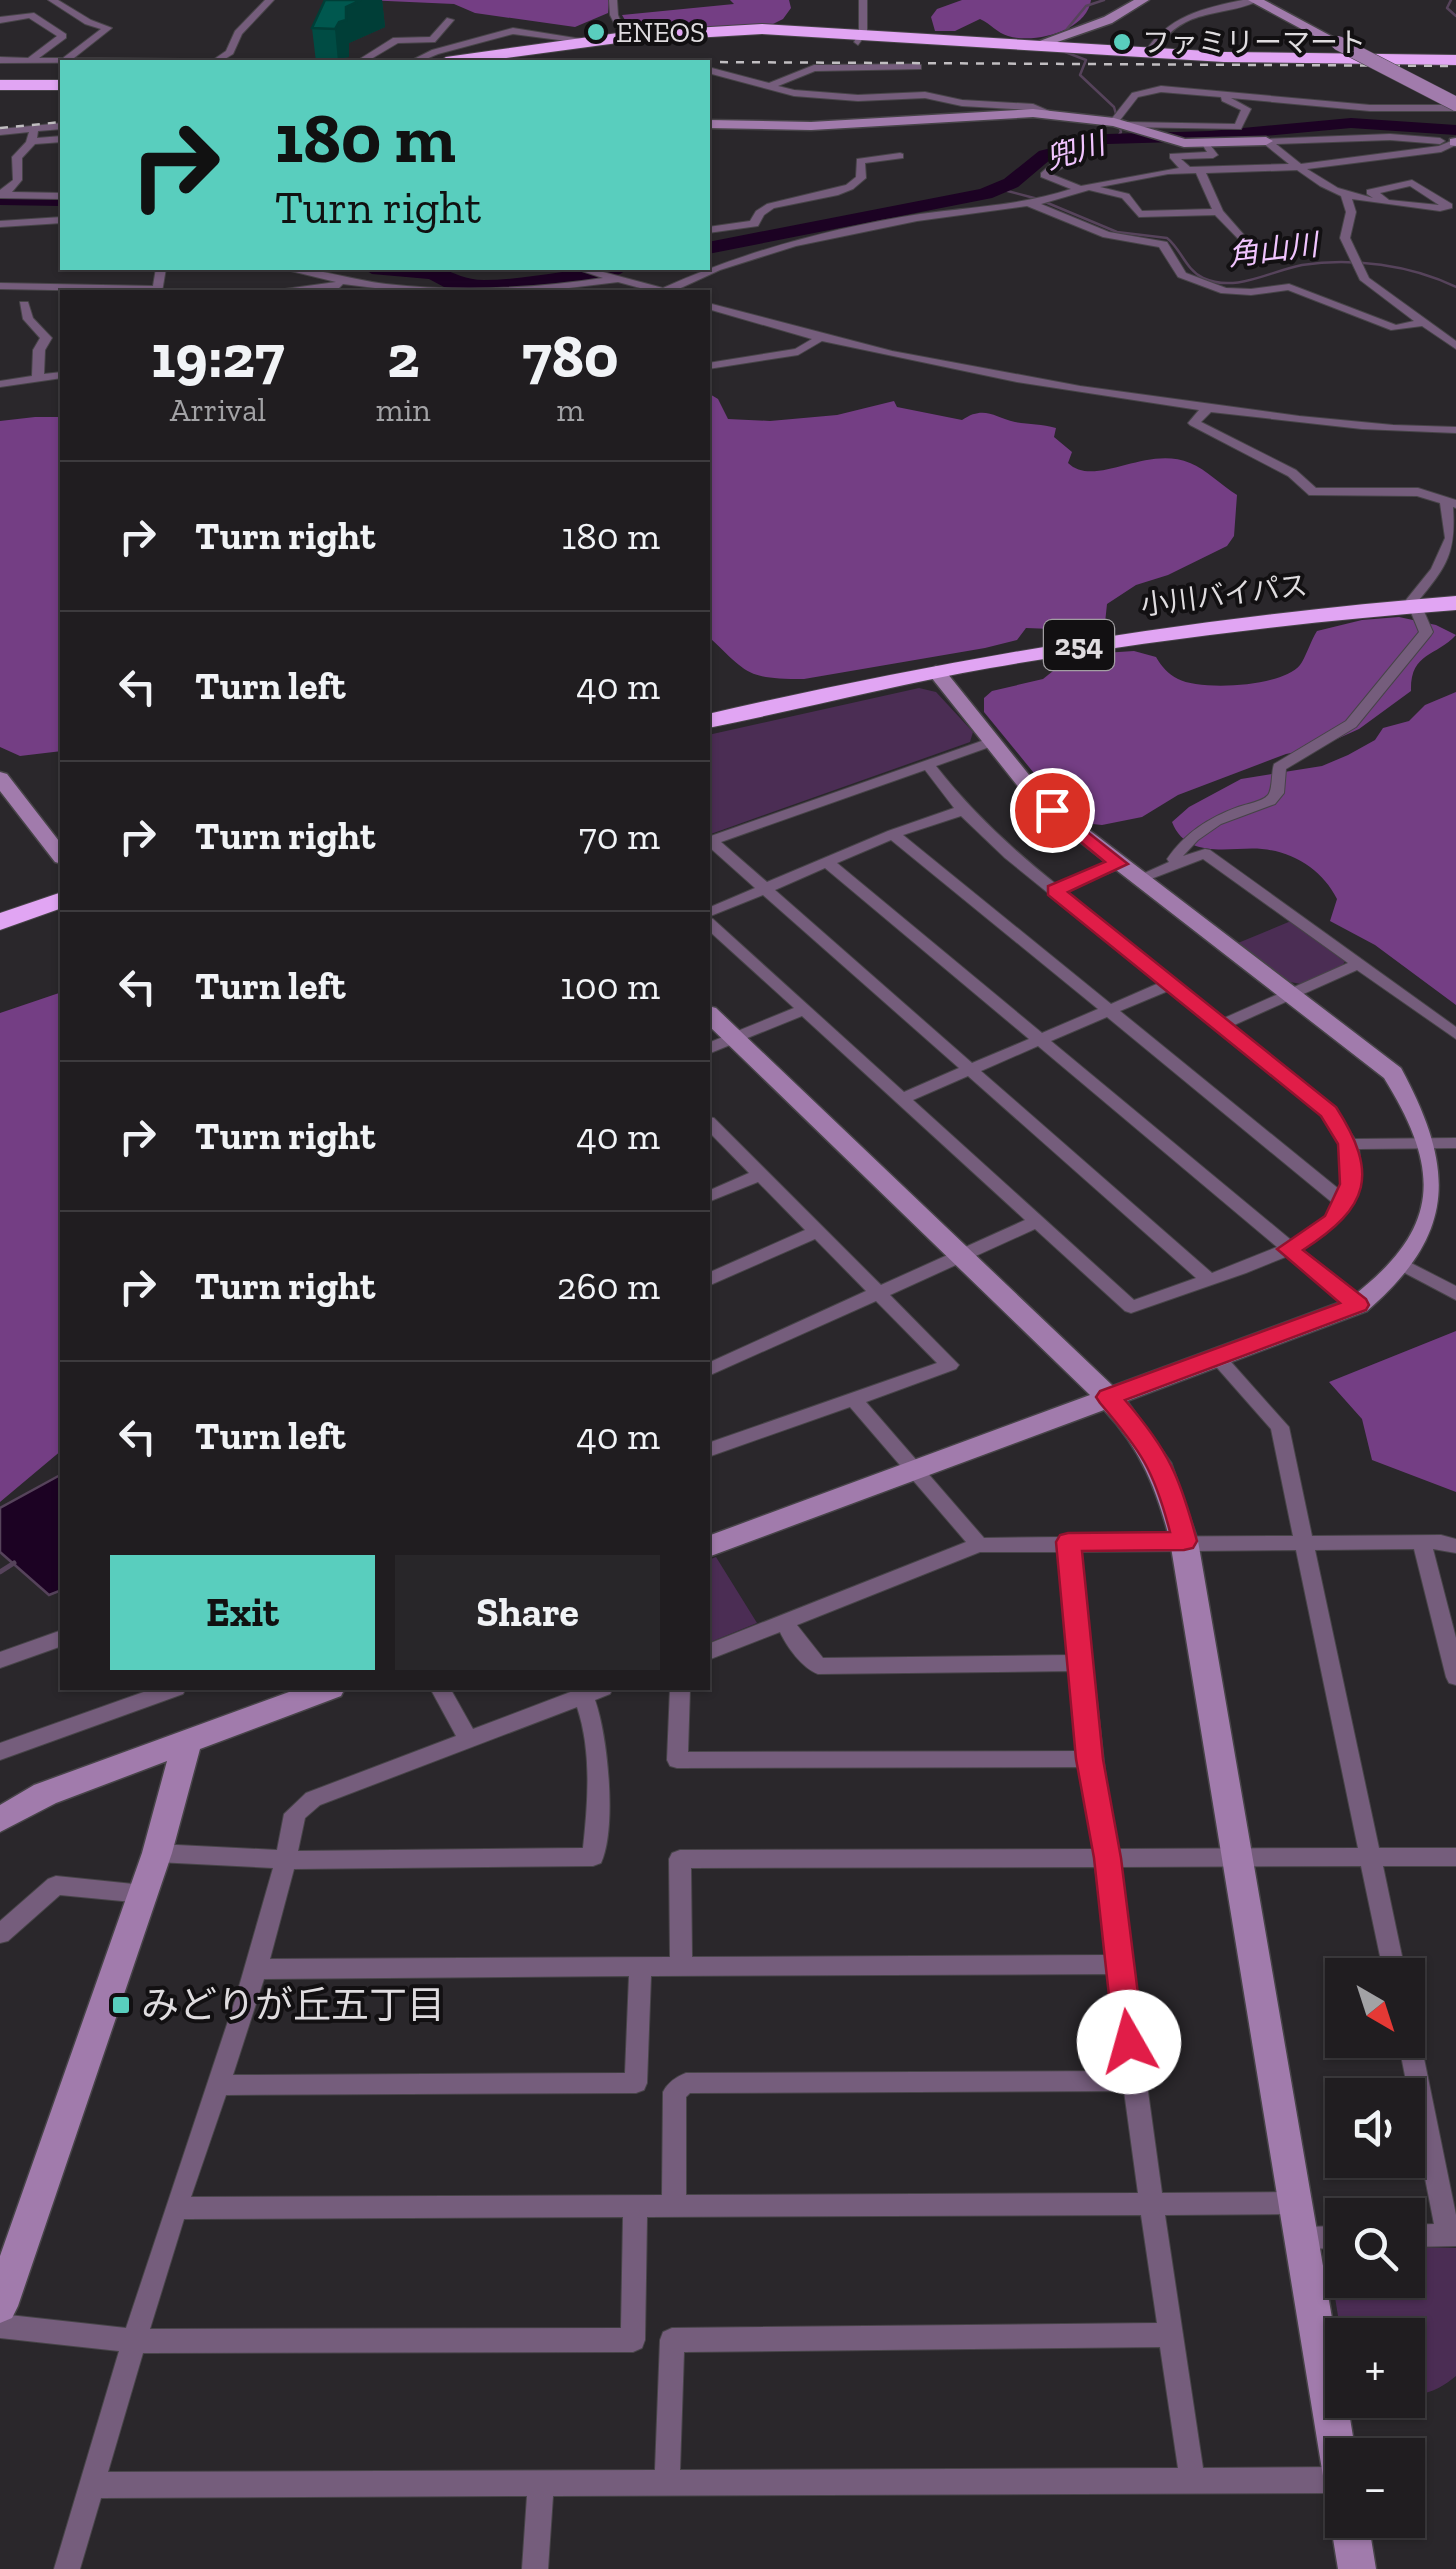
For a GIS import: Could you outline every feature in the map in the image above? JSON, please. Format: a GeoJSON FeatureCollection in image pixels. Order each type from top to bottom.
{"type":"FeatureCollection","features":[{"type":"Feature","properties":{"kind":"highway"},"geometry":{"type":"LineString","coordinates":[[460,60],[625,36],[762,29],[1149,53],[1456,60]]}},
{"type":"Feature","properties":{"kind":"highway"},"geometry":{"type":"LineString","coordinates":[[0,85],[60,84]]}},
{"type":"Feature","properties":{"kind":"highway","name":"小川バイパス"},"geometry":{"type":"LineString","coordinates":[[710,721],[936,672],[1144,634],[1456,602]]}},
{"type":"Feature","properties":{"kind":"highway"},"geometry":{"type":"LineString","coordinates":[[0,922],[60,901]]}},
{"type":"Feature","properties":{"kind":"street"},"geometry":{"type":"LineString","coordinates":[[52,0],[88,22],[108,28],[66,60]]}},
{"type":"Feature","properties":{"kind":"street"},"geometry":{"type":"LineString","coordinates":[[217,60],[230,52],[238,34],[270,0]]}},
{"type":"Feature","properties":{"kind":"street"},"geometry":{"type":"LineString","coordinates":[[613,0],[614,15],[625,36]]}},
{"type":"Feature","properties":{"kind":"street"},"geometry":{"type":"LineString","coordinates":[[860,37],[863,0]]}},
{"type":"Feature","properties":{"kind":"street"},"geometry":{"type":"LineString","coordinates":[[1035,45],[1108,20],[1143,0]]}},
{"type":"Feature","properties":{"kind":"street"},"geometry":{"type":"LineString","coordinates":[[1149,53],[1156,39],[1196,11],[1255,0],[1456,106]]}},
{"type":"Feature","properties":{"kind":"street"},"geometry":{"type":"LineString","coordinates":[[0,20],[31,15],[63,36],[29,61]]}},
{"type":"Feature","properties":{"kind":"street"},"geometry":{"type":"LineString","coordinates":[[363,60],[396,40],[432,40],[450,20]]}},
{"type":"Feature","properties":{"kind":"street"},"geometry":{"type":"LineString","coordinates":[[418,60],[513,30],[590,41]]}},
{"type":"Feature","properties":{"kind":"street"},"geometry":{"type":"LineString","coordinates":[[0,60],[60,62]]}},
{"type":"Feature","properties":{"kind":"street"},"geometry":{"type":"LineString","coordinates":[[768,87],[814,68],[918,68]]}},
{"type":"Feature","properties":{"kind":"street"},"geometry":{"type":"LineString","coordinates":[[854,68],[858,98]]}},
{"type":"Feature","properties":{"kind":"street"},"geometry":{"type":"LineString","coordinates":[[710,71],[768,87],[858,98],[925,95],[962,103],[1033,107],[1049,114]]}},
{"type":"Feature","properties":{"kind":"street"},"geometry":{"type":"LineString","coordinates":[[1127,126],[1132,99],[1144,92],[1178,88],[1218,96],[1370,108],[1456,106]]}},
{"type":"Feature","properties":{"kind":"street"},"geometry":{"type":"LineString","coordinates":[[710,124],[810,126],[1049,114],[1127,126],[1238,127],[1246,109],[1218,96]]}},
{"type":"Feature","properties":{"kind":"street"},"geometry":{"type":"LineString","coordinates":[[1218,96],[1219,127]]}},
{"type":"Feature","properties":{"kind":"street"},"geometry":{"type":"LineString","coordinates":[[1127,126],[1172,140],[1207,144],[1390,137],[1456,142]]}},
{"type":"Feature","properties":{"kind":"street"},"geometry":{"type":"LineString","coordinates":[[0,194],[16,186],[20,178],[19,154],[33,135],[60,127]]}},
{"type":"Feature","properties":{"kind":"street"},"geometry":{"type":"LineString","coordinates":[[0,132],[60,139]]}},
{"type":"Feature","properties":{"kind":"street"},"geometry":{"type":"LineString","coordinates":[[1266,142],[1298,167],[1346,195],[1385,201],[1448,206],[1412,184],[1371,192],[1385,201]]}},
{"type":"Feature","properties":{"kind":"street"},"geometry":{"type":"LineString","coordinates":[[669,290],[716,268],[794,243],[917,218],[1029,203],[1083,188],[1186,169],[1298,167],[1441,149],[1456,142]]}},
{"type":"Feature","properties":{"kind":"street"},"geometry":{"type":"LineString","coordinates":[[1186,169],[1172,156],[1213,154],[1207,144]]}},
{"type":"Feature","properties":{"kind":"street"},"geometry":{"type":"LineString","coordinates":[[1090,150],[1053,167],[1044,176],[1125,196],[1139,214],[1218,212]]}},
{"type":"Feature","properties":{"kind":"street"},"geometry":{"type":"LineString","coordinates":[[2,154],[19,154]]}},
{"type":"Feature","properties":{"kind":"street"},"geometry":{"type":"LineString","coordinates":[[710,230],[754,224],[756,216],[770,204],[834,194],[858,182],[863,160],[900,156]]}},
{"type":"Feature","properties":{"kind":"street"},"geometry":{"type":"LineString","coordinates":[[1200,170],[1218,212],[1254,252]]}},
{"type":"Feature","properties":{"kind":"street"},"geometry":{"type":"LineString","coordinates":[[0,194],[60,196]]}},
{"type":"Feature","properties":{"kind":"street"},"geometry":{"type":"LineString","coordinates":[[1346,195],[1351,212],[1345,238],[1356,265],[1421,322],[1456,346]]}},
{"type":"Feature","properties":{"kind":"street"},"geometry":{"type":"LineString","coordinates":[[1029,203],[1108,235],[1163,244],[1182,275],[1225,291],[1289,287],[1395,328],[1421,322]]}},
{"type":"Feature","properties":{"kind":"street"},"geometry":{"type":"LineString","coordinates":[[0,224],[60,220]]}},
{"type":"Feature","properties":{"kind":"street"},"geometry":{"type":"LineString","coordinates":[[299,270],[350,282],[424,290]]}},
{"type":"Feature","properties":{"kind":"street"},"geometry":{"type":"LineString","coordinates":[[585,270],[658,290]]}},
{"type":"Feature","properties":{"kind":"street"},"geometry":{"type":"LineString","coordinates":[[504,290],[619,279]]}},
{"type":"Feature","properties":{"kind":"street"},"geometry":{"type":"LineString","coordinates":[[298,290],[350,282]]}},
{"type":"Feature","properties":{"kind":"street"},"geometry":{"type":"LineString","coordinates":[[0,286],[124,290]]}},
{"type":"Feature","properties":{"kind":"street"},"geometry":{"type":"LineString","coordinates":[[24,304],[28,319],[46,338],[39,350],[38,378]]}},
{"type":"Feature","properties":{"kind":"street"},"geometry":{"type":"LineString","coordinates":[[710,307],[822,337],[1012,380],[1368,428],[1456,430]]}},
{"type":"Feature","properties":{"kind":"street"},"geometry":{"type":"LineString","coordinates":[[710,366],[798,352],[822,337]]}},
{"type":"Feature","properties":{"kind":"street"},"geometry":{"type":"LineString","coordinates":[[0,384],[60,375]]}},
{"type":"Feature","properties":{"kind":"street"},"geometry":{"type":"LineString","coordinates":[[1180,863],[1174,859],[1183,844],[1206,825],[1270,801],[1277,792],[1280,767],[1351,724],[1426,632],[1413,606],[1414,594],[1437,570],[1452,538],[1451,503],[1418,492],[1313,492],[1292,473],[1194,423],[1208,408]]}},
{"type":"Feature","properties":{"kind":"street"},"geometry":{"type":"LineString","coordinates":[[710,1546],[1358,1305],[1409,1268],[1432,1240],[1450,1187],[1449,1143],[1419,1100],[1393,1074],[1118,864],[1031,790],[936,672]]}},
{"type":"Feature","properties":{"kind":"street"},"geometry":{"type":"LineString","coordinates":[[710,841],[993,742]]}},
{"type":"Feature","properties":{"kind":"street"},"geometry":{"type":"LineString","coordinates":[[710,924],[1131,1306],[1288,1249],[1333,1220],[1351,1184],[1349,1144],[1328,1112],[1010,855],[963,810],[928,764]]}},
{"type":"Feature","properties":{"kind":"street"},"geometry":{"type":"LineString","coordinates":[[2,783],[60,856]]}},
{"type":"Feature","properties":{"kind":"street"},"geometry":{"type":"LineString","coordinates":[[710,912],[893,834],[963,810]]}},
{"type":"Feature","properties":{"kind":"street"},"geometry":{"type":"LineString","coordinates":[[893,834],[1343,1202]]}},
{"type":"Feature","properties":{"kind":"street"},"geometry":{"type":"LineString","coordinates":[[710,842],[1208,1279]]}},
{"type":"Feature","properties":{"kind":"street"},"geometry":{"type":"LineString","coordinates":[[1138,879],[1204,853],[1456,1034]]}},
{"type":"Feature","properties":{"kind":"street"},"geometry":{"type":"LineString","coordinates":[[827,862],[1358,1305]]}},
{"type":"Feature","properties":{"kind":"street"},"geometry":{"type":"LineString","coordinates":[[1055,890],[1118,864]]}},
{"type":"Feature","properties":{"kind":"street"},"geometry":{"type":"LineString","coordinates":[[1223,1024],[1358,964]]}},
{"type":"Feature","properties":{"kind":"street"},"geometry":{"type":"LineString","coordinates":[[902,1099],[1170,984]]}},
{"type":"Feature","properties":{"kind":"street"},"geometry":{"type":"LineString","coordinates":[[710,1048],[804,1010]]}},
{"type":"Feature","properties":{"kind":"street"},"geometry":{"type":"LineString","coordinates":[[710,1015],[1108,1397],[1150,1446],[1168,1480],[1184,1541],[1335,2438]]}},
{"type":"Feature","properties":{"kind":"street"},"geometry":{"type":"LineString","coordinates":[[710,1124],[950,1365],[710,1449]]}},
{"type":"Feature","properties":{"kind":"street"},"geometry":{"type":"LineString","coordinates":[[1349,1144],[1449,1143]]}},
{"type":"Feature","properties":{"kind":"street"},"geometry":{"type":"LineString","coordinates":[[710,1196],[758,1175]]}},
{"type":"Feature","properties":{"kind":"street"},"geometry":{"type":"LineString","coordinates":[[710,1369],[1036,1222]]}},
{"type":"Feature","properties":{"kind":"street"},"geometry":{"type":"LineString","coordinates":[[710,1279],[816,1232]]}},
{"type":"Feature","properties":{"kind":"street"},"geometry":{"type":"LineString","coordinates":[[1409,1268],[1456,1294]]}},
{"type":"Feature","properties":{"kind":"street"},"geometry":{"type":"LineString","coordinates":[[1218,1358],[1280,1428],[1392,1958]]}},
{"type":"Feature","properties":{"kind":"street"},"geometry":{"type":"LineString","coordinates":[[854,1399],[979,1545]]}},
{"type":"Feature","properties":{"kind":"street"},"geometry":{"type":"LineString","coordinates":[[710,1651],[979,1545],[1184,1541],[1456,1546]]}},
{"type":"Feature","properties":{"kind":"street"},"geometry":{"type":"LineString","coordinates":[[1068,1542],[1090,1759],[1108,1858],[1134,2081],[1192,2479]]}},
{"type":"Feature","properties":{"kind":"street"},"geometry":{"type":"LineString","coordinates":[[1422,1543],[1456,1677]]}},
{"type":"Feature","properties":{"kind":"street"},"geometry":{"type":"LineString","coordinates":[[786,1623],[792,1638],[818,1666],[1080,1663]]}},
{"type":"Feature","properties":{"kind":"street"},"geometry":{"type":"LineString","coordinates":[[0,1660],[60,1639]]}},
{"type":"Feature","properties":{"kind":"street"},"geometry":{"type":"LineString","coordinates":[[0,1752],[170,1690]]}},
{"type":"Feature","properties":{"kind":"street"},"geometry":{"type":"LineString","coordinates":[[0,1820],[45,1794],[325,1690]]}},
{"type":"Feature","properties":{"kind":"street"},"geometry":{"type":"LineString","coordinates":[[441,1690],[468,1739]]}},
{"type":"Feature","properties":{"kind":"street"},"geometry":{"type":"LineString","coordinates":[[680,1690],[677,1760],[1090,1759]]}},
{"type":"Feature","properties":{"kind":"street"},"geometry":{"type":"LineString","coordinates":[[67,2569],[134,2341],[255,1970],[287,1860],[295,1814],[313,1799],[593,1691],[591,1714],[599,1807],[593,1857],[287,1860],[157,1853]]}},
{"type":"Feature","properties":{"kind":"street"},"geometry":{"type":"LineString","coordinates":[[0,2306],[157,1853],[187,1742]]}},
{"type":"Feature","properties":{"kind":"street"},"geometry":{"type":"LineString","coordinates":[[681,1966],[680,1859],[1456,1856]]}},
{"type":"Feature","properties":{"kind":"street"},"geometry":{"type":"LineString","coordinates":[[0,1934],[56,1886],[143,1894]]}},
{"type":"Feature","properties":{"kind":"street"},"geometry":{"type":"LineString","coordinates":[[255,1970],[1120,1964]]}},
{"type":"Feature","properties":{"kind":"street"},"geometry":{"type":"LineString","coordinates":[[217,2086],[636,2084],[640,1968]]}},
{"type":"Feature","properties":{"kind":"street"},"geometry":{"type":"LineString","coordinates":[[1413,2058],[1452,2235],[1425,2236]]}},
{"type":"Feature","properties":{"kind":"street"},"geometry":{"type":"LineString","coordinates":[[674,2203],[675,2092],[686,2083],[1134,2081]]}},
{"type":"Feature","properties":{"kind":"street"},"geometry":{"type":"LineString","coordinates":[[176,2208],[1293,2203]]}},
{"type":"Feature","properties":{"kind":"street"},"geometry":{"type":"LineString","coordinates":[[0,2326],[134,2341],[633,2340],[635,2206]]}},
{"type":"Feature","properties":{"kind":"street"},"geometry":{"type":"LineString","coordinates":[[1302,2238],[1325,2237]]}},
{"type":"Feature","properties":{"kind":"street"},"geometry":{"type":"LineString","coordinates":[[667,2480],[672,2340],[1171,2335]]}},
{"type":"Feature","properties":{"kind":"street"},"geometry":{"type":"LineString","coordinates":[[91,2486],[667,2480],[895,2484],[1325,2481]]}},
{"type":"Feature","properties":{"kind":"street"},"geometry":{"type":"LineString","coordinates":[[536,2569],[540,2482]]}},
{"type":"Feature","properties":{"kind":"street"},"geometry":{"type":"LineString","coordinates":[[1352,2538],[1357,2569]]}},
{"type":"Feature","properties":{"kind":"shaded area"},"geometry":{"type":"Polygon","coordinates":[[[365,0],[609,1],[608,13],[575,27],[475,13],[454,4],[365,0]]]}},
{"type":"Feature","properties":{"kind":"shaded area"},"geometry":{"type":"Polygon","coordinates":[[[730,0],[789,0],[791,8],[783,19],[771,25],[632,32],[622,15],[734,4],[730,0]]]}},
{"type":"Feature","properties":{"kind":"shaded area"},"geometry":{"type":"Polygon","coordinates":[[[962,0],[1091,0],[1080,20],[1045,36],[1008,36],[980,19],[955,31],[935,31],[931,17],[937,9],[962,0]]]}},
{"type":"Feature","properties":{"kind":"shaded area"},"geometry":{"type":"Polygon","coordinates":[[[710,394],[718,399],[728,419],[770,421],[837,415],[894,401],[897,407],[962,420],[977,413],[989,414],[1056,428],[1054,437],[1072,452],[1068,463],[1079,470],[1173,459],[1202,469],[1237,495],[1234,536],[1227,546],[1168,575],[1136,585],[1107,604],[1105,623],[1078,630],[1026,628],[1017,640],[985,648],[804,679],[770,678],[741,666],[710,638],[710,394]]]}},
{"type":"Feature","properties":{"kind":"shaded area"},"geometry":{"type":"Polygon","coordinates":[[[60,417],[60,751],[20,756],[0,747],[0,421],[60,417]]]}},
{"type":"Feature","properties":{"kind":"shaded area"},"geometry":{"type":"Polygon","coordinates":[[[1399,617],[1436,625],[1456,635],[1420,662],[1411,691],[1359,729],[1317,748],[1286,754],[1178,795],[1142,817],[1102,825],[1074,822],[984,712],[984,698],[992,691],[1043,679],[1073,655],[1134,651],[1156,657],[1171,675],[1189,683],[1241,685],[1291,672],[1302,662],[1317,631],[1362,620],[1399,617]]]}},
{"type":"Feature","properties":{"kind":"shaded area"},"geometry":{"type":"Polygon","coordinates":[[[919,688],[936,692],[973,732],[970,742],[710,834],[710,735],[919,688]]]}},
{"type":"Feature","properties":{"kind":"shaded area"},"geometry":{"type":"Polygon","coordinates":[[[1456,692],[1456,1005],[1375,945],[1330,921],[1337,899],[1307,865],[1274,851],[1199,847],[1179,834],[1172,822],[1189,807],[1241,779],[1322,766],[1348,755],[1375,740],[1383,728],[1409,721],[1425,705],[1456,692]]]}},
{"type":"Feature","properties":{"kind":"shaded area"},"geometry":{"type":"Polygon","coordinates":[[[1291,921],[1345,961],[1343,965],[1301,984],[1290,982],[1238,943],[1291,921]]]}},
{"type":"Feature","properties":{"kind":"shaded area"},"geometry":{"type":"Polygon","coordinates":[[[60,993],[60,1452],[0,1502],[0,1013],[60,993]]]}},
{"type":"Feature","properties":{"kind":"shaded area"},"geometry":{"type":"Polygon","coordinates":[[[1456,1331],[1456,1492],[1372,1460],[1362,1419],[1329,1382],[1456,1331]]]}},
{"type":"Feature","properties":{"kind":"shaded area"},"geometry":{"type":"Polygon","coordinates":[[[60,1475],[60,1591],[49,1595],[0,1552],[0,1508],[60,1475]]]}},
{"type":"Feature","properties":{"kind":"shaded area"},"geometry":{"type":"Polygon","coordinates":[[[716,1557],[757,1623],[710,1642],[710,1559],[716,1557]]]}},
{"type":"Feature","properties":{"kind":"shaded area"},"geometry":{"type":"Polygon","coordinates":[[[1425,2247],[1456,2248],[1456,2376],[1445,2384],[1425,2392],[1425,2318],[1338,2318],[1335,2298],[1425,2298],[1425,2247]]]}},
{"type":"Feature","properties":{"kind":"building"},"geometry":{"type":"Polygon","coordinates":[[[325,0],[361,0],[346,7],[346,20],[335,29],[312,28],[325,0]]]}},
{"type":"Feature","properties":{"kind":"waterway"},"geometry":{"type":"LineString","coordinates":[[1062,35],[1086,6],[1104,0]]}},
{"type":"Feature","properties":{"kind":"waterway"},"geometry":{"type":"LineString","coordinates":[[1451,0],[1447,8],[1456,16]]}},
{"type":"Feature","properties":{"kind":"waterway"},"geometry":{"type":"LineString","coordinates":[[1060,50],[1086,60],[1080,75],[1114,107],[1121,132],[1117,138]]}},
{"type":"Feature","properties":{"kind":"waterway","name":"兜川"},"geometry":{"type":"LineString","coordinates":[[710,248],[985,194],[1011,183],[1045,155],[1107,139],[1211,136],[1351,123],[1456,130]]}},
{"type":"Feature","properties":{"kind":"waterway","name":"角山川"},"geometry":{"type":"LineString","coordinates":[[1000,189],[1038,199],[1117,232],[1167,238],[1192,270],[1215,282],[1240,282],[1302,265],[1341,262],[1401,268],[1456,287]]}},
{"type":"Feature","properties":{"kind":"waterway","name":"兜川"},"geometry":{"type":"LineString","coordinates":[[0,199],[60,201]]}},
{"type":"Feature","properties":{"kind":"waterway","name":"兜川"},"geometry":{"type":"LineString","coordinates":[[397,270],[434,273],[451,283],[480,286],[530,284],[609,270]]}},
{"type":"Feature","properties":{"kind":"waterway"},"geometry":{"type":"LineString","coordinates":[[0,1572],[14,1563]]}},
{"type":"Feature","properties":{"kind":"railway"},"geometry":{"type":"LineString","coordinates":[[710,62],[1456,66]]}},
{"type":"Feature","properties":{"kind":"railway"},"geometry":{"type":"LineString","coordinates":[[0,128],[60,122]]}},
{"type":"Feature","properties":{"kind":"place","name":"ENEOS"},"geometry":{"type":"Point","coordinates":[596,32]}},
{"type":"Feature","properties":{"kind":"place","name":"ファミリーマート"},"geometry":{"type":"Point","coordinates":[1122,42]}},
{"type":"Feature","properties":{"kind":"place","name":"みどりが丘五丁目"},"geometry":{"type":"Point","coordinates":[121,2005]}},
{"type":"Feature","properties":{"kind":"route"},"geometry":{"type":"LineString","coordinates":[[1052,810],[1118,864],[1055,890],[1328,1112],[1349,1144],[1351,1184],[1333,1220],[1288,1249],[1358,1305],[1108,1397],[1150,1446],[1168,1480],[1184,1541],[1068,1542],[1090,1759],[1108,1858],[1129,2042]]}}]}
